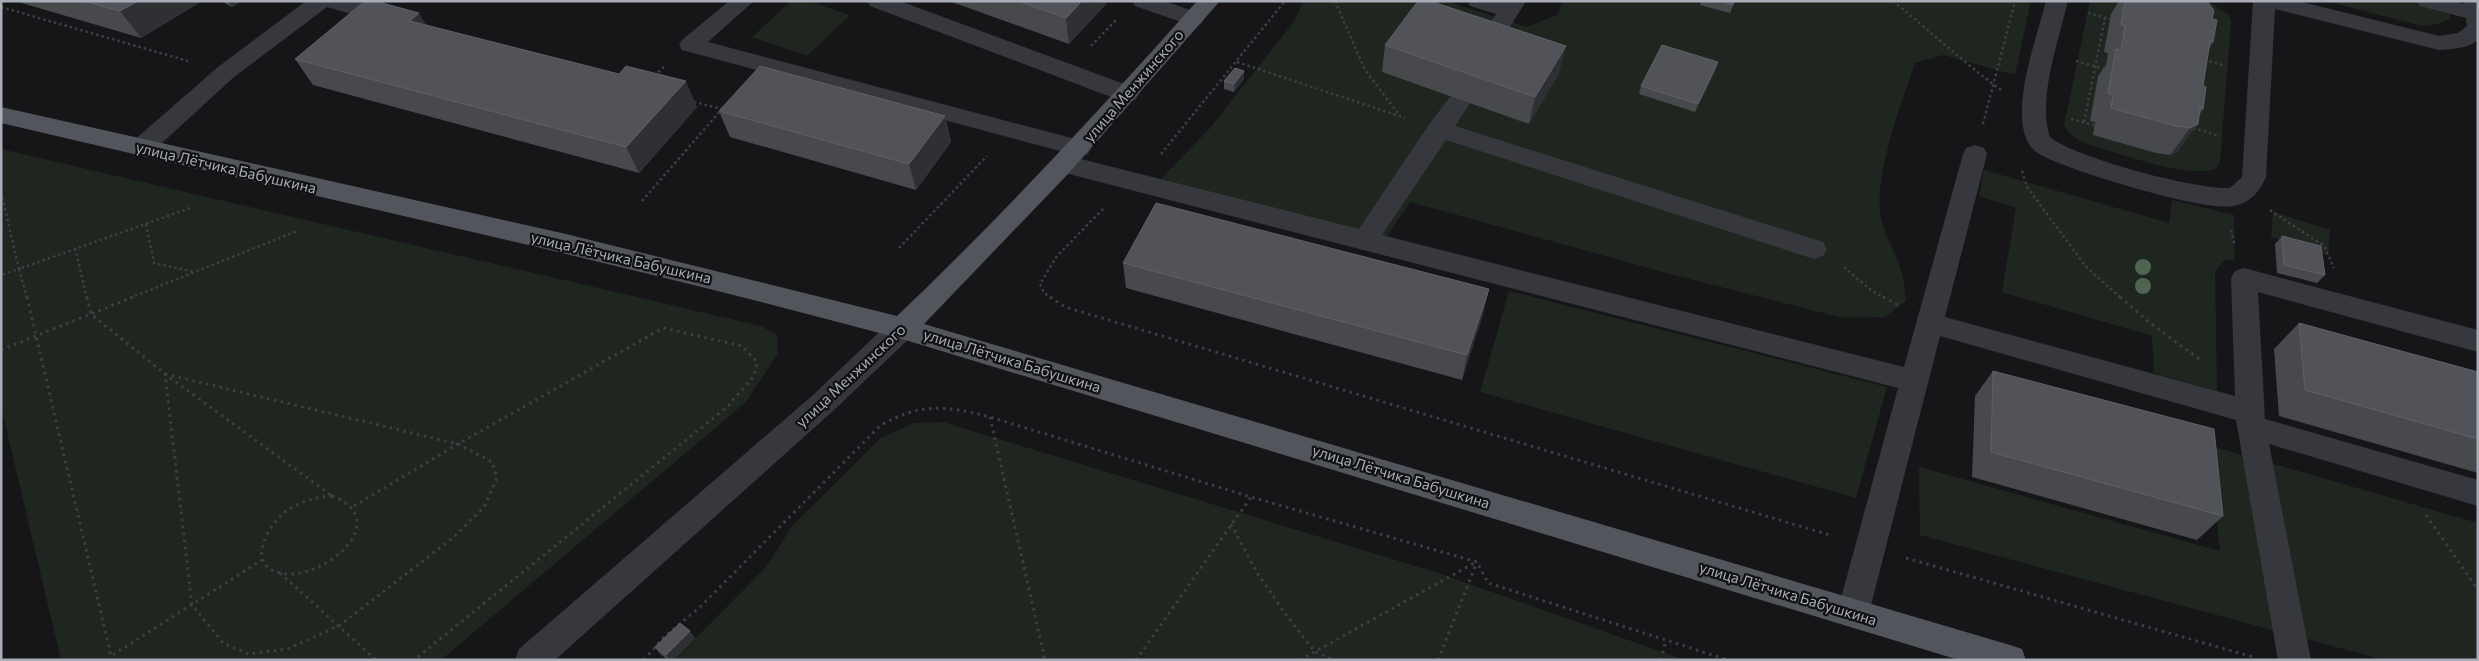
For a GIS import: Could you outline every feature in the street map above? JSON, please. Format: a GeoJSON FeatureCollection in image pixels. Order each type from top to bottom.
{"type":"FeatureCollection","features":[{"type":"Feature","properties":{"kind":"main road","name":"улица Менжинского"},"geometry":{"type":"LineString","coordinates":[[902,328],[968,266],[1072,156],[1209,1]]}},
{"type":"Feature","properties":{"kind":"main road","name":"улица Лётчика Бабушкина"},"geometry":{"type":"LineString","coordinates":[[1,115],[677,270],[902,328],[2010,660]]}},
{"type":"Feature","properties":{"kind":"street"},"geometry":{"type":"LineString","coordinates":[[140,148],[226,72],[321,1]]}},
{"type":"Feature","properties":{"kind":"street"},"geometry":{"type":"LineString","coordinates":[[330,1],[414,25]]}},
{"type":"Feature","properties":{"kind":"street"},"geometry":{"type":"LineString","coordinates":[[743,1],[690,45],[1072,156],[1133,182],[1915,381]]}},
{"type":"Feature","properties":{"kind":"street"},"geometry":{"type":"LineString","coordinates":[[878,1],[1127,94]]}},
{"type":"Feature","properties":{"kind":"street"},"geometry":{"type":"LineString","coordinates":[[1144,1],[1193,19]]}},
{"type":"Feature","properties":{"kind":"street"},"geometry":{"type":"LineString","coordinates":[[1478,1],[1512,6],[1489,43]]}},
{"type":"Feature","properties":{"kind":"street"},"geometry":{"type":"LineString","coordinates":[[2057,1],[2035,97],[2033,120],[2039,140],[2053,151],[2065,156],[2177,189],[2219,199],[2234,197],[2242,192],[2250,185],[2254,177],[2264,1]]}},
{"type":"Feature","properties":{"kind":"street"},"geometry":{"type":"LineString","coordinates":[[2269,1],[2439,43],[2464,40],[2478,28],[2476,8],[2428,1]]}},
{"type":"Feature","properties":{"kind":"street"},"geometry":{"type":"LineString","coordinates":[[1365,241],[1460,100]]}},
{"type":"Feature","properties":{"kind":"street"},"geometry":{"type":"LineString","coordinates":[[1439,129],[1814,249]]}},
{"type":"Feature","properties":{"kind":"street"},"geometry":{"type":"LineString","coordinates":[[1853,613],[1975,154]]}},
{"type":"Feature","properties":{"kind":"street"},"geometry":{"type":"LineString","coordinates":[[2295,660],[2250,414],[2244,278],[2478,341]]}},
{"type":"Feature","properties":{"kind":"street"},"geometry":{"type":"LineString","coordinates":[[1930,323],[2250,414],[2392,468],[2478,493]]}},
{"type":"Feature","properties":{"kind":"street","name":"улица Менжинского"},"geometry":{"type":"LineString","coordinates":[[531,660],[823,403],[902,328]]}},
{"type":"Feature","properties":{"kind":"path"},"geometry":{"type":"LineString","coordinates":[[1285,1],[1153,163],[1094,218],[1057,256],[1040,284],[1044,293],[1065,306],[1870,547],[2263,660]]}},
{"type":"Feature","properties":{"kind":"path"},"geometry":{"type":"LineString","coordinates":[[1335,1],[1365,70],[1400,116]]}},
{"type":"Feature","properties":{"kind":"path"},"geometry":{"type":"LineString","coordinates":[[1893,1],[1934,34],[1967,65],[1993,84]]}},
{"type":"Feature","properties":{"kind":"path"},"geometry":{"type":"LineString","coordinates":[[1975,154],[2015,1]]}},
{"type":"Feature","properties":{"kind":"path"},"geometry":{"type":"LineString","coordinates":[[1,7],[226,72]]}},
{"type":"Feature","properties":{"kind":"path"},"geometry":{"type":"LineString","coordinates":[[2082,12],[2110,19]]}},
{"type":"Feature","properties":{"kind":"path"},"geometry":{"type":"LineString","coordinates":[[2084,122],[2105,18]]}},
{"type":"Feature","properties":{"kind":"path"},"geometry":{"type":"LineString","coordinates":[[2196,58],[2235,68]]}},
{"type":"Feature","properties":{"kind":"path"},"geometry":{"type":"LineString","coordinates":[[2073,60],[2105,68]]}},
{"type":"Feature","properties":{"kind":"path"},"geometry":{"type":"LineString","coordinates":[[1237,62],[1439,129]]}},
{"type":"Feature","properties":{"kind":"path"},"geometry":{"type":"LineString","coordinates":[[642,201],[722,109],[686,99]]}},
{"type":"Feature","properties":{"kind":"path"},"geometry":{"type":"LineString","coordinates":[[2069,118],[2094,125]]}},
{"type":"Feature","properties":{"kind":"path"},"geometry":{"type":"LineString","coordinates":[[2033,120],[2022,171],[2026,187],[2043,212],[2087,268],[2150,323],[2229,381],[2250,414]]}},
{"type":"Feature","properties":{"kind":"path"},"geometry":{"type":"LineString","coordinates":[[2185,126],[2221,136]]}},
{"type":"Feature","properties":{"kind":"path"},"geometry":{"type":"LineString","coordinates":[[1,192],[37,335],[111,658],[262,560]]}},
{"type":"Feature","properties":{"kind":"path"},"geometry":{"type":"LineString","coordinates":[[2242,192],[2324,246],[2353,307]]}},
{"type":"Feature","properties":{"kind":"path"},"geometry":{"type":"LineString","coordinates":[[2219,199],[2228,219],[2244,278]]}},
{"type":"Feature","properties":{"kind":"path"},"geometry":{"type":"LineString","coordinates":[[1,275],[193,206]]}},
{"type":"Feature","properties":{"kind":"path"},"geometry":{"type":"LineString","coordinates":[[146,224],[154,263],[195,272]]}},
{"type":"Feature","properties":{"kind":"path"},"geometry":{"type":"LineString","coordinates":[[1,350],[297,231]]}},
{"type":"Feature","properties":{"kind":"path"},"geometry":{"type":"LineString","coordinates":[[76,248],[90,314],[165,374],[332,496]]}},
{"type":"Feature","properties":{"kind":"path"},"geometry":{"type":"LineString","coordinates":[[1814,249],[1844,267],[1872,292],[1930,323]]}},
{"type":"Feature","properties":{"kind":"path"},"geometry":{"type":"LineString","coordinates":[[354,506],[458,444],[663,328],[742,346],[757,362],[754,376],[727,408],[414,660]]}},
{"type":"Feature","properties":{"kind":"path"},"geometry":{"type":"LineString","coordinates":[[165,374],[458,444],[492,462],[497,478],[484,507],[455,536],[339,626],[287,649],[249,654],[224,644],[192,605],[165,374]]}},
{"type":"Feature","properties":{"kind":"path"},"geometry":{"type":"LineString","coordinates":[[644,660],[677,622],[700,607],[880,426],[910,409],[922,407],[958,408],[1477,562],[1488,583],[1728,660]]}},
{"type":"Feature","properties":{"kind":"path"},"geometry":{"type":"LineString","coordinates":[[990,417],[1045,660]]}},
{"type":"Feature","properties":{"kind":"path"},"geometry":{"type":"LineString","coordinates":[[2392,468],[2478,590]]}},
{"type":"Feature","properties":{"kind":"path"},"geometry":{"type":"LineString","coordinates":[[280,573],[295,574],[310,571],[327,563],[341,553],[357,528],[358,516],[354,506],[345,499],[332,496],[316,497],[285,512],[273,523],[264,536],[260,548],[262,560],[269,568],[280,573],[376,660]]}},
{"type":"Feature","properties":{"kind":"path"},"geometry":{"type":"LineString","coordinates":[[1136,660],[1250,496]]}},
{"type":"Feature","properties":{"kind":"path"},"geometry":{"type":"LineString","coordinates":[[1232,524],[1256,571],[1315,652],[1334,660]]}},
{"type":"Feature","properties":{"kind":"path"},"geometry":{"type":"LineString","coordinates":[[1300,660],[1477,562]]}},
{"type":"Feature","properties":{"kind":"path"},"geometry":{"type":"LineString","coordinates":[[1438,660],[1477,562]]}},
{"type":"Feature","properties":{"kind":"path"},"geometry":{"type":"LineString","coordinates":[[1661,660],[1666,640]]}},
{"type":"Feature","properties":{"kind":"shaded area"},"geometry":{"type":"Polygon","coordinates":[[[791,1],[809,1],[850,15],[807,56],[752,37],[791,1]]]}},
{"type":"Feature","properties":{"kind":"shaded area"},"geometry":{"type":"Polygon","coordinates":[[[1303,1],[1446,1],[1527,27],[1557,15],[1563,1],[2031,1],[2015,75],[1943,55],[1915,63],[1891,137],[1882,177],[1880,196],[1880,213],[1887,236],[1900,266],[1906,301],[1885,317],[1843,318],[1674,275],[1410,202],[1386,238],[1161,179],[1211,127],[1295,20],[1303,1]]]}},
{"type":"Feature","properties":{"kind":"shaded area"},"geometry":{"type":"Polygon","coordinates":[[[2090,1],[2208,1],[2229,15],[2231,22],[2220,162],[2216,169],[2188,171],[2153,164],[2087,144],[2071,135],[2064,125],[2090,1]]]}},
{"type":"Feature","properties":{"kind":"shaded area"},"geometry":{"type":"Polygon","coordinates":[[[2325,1],[2448,1],[2450,18],[2439,24],[2422,26],[2325,1]]]}},
{"type":"Feature","properties":{"kind":"shaded area"},"geometry":{"type":"Polygon","coordinates":[[[1,149],[761,326],[777,335],[778,353],[746,402],[441,660],[61,660],[1,407],[1,149]]]}},
{"type":"Feature","properties":{"kind":"shaded area"},"geometry":{"type":"Polygon","coordinates":[[[1984,170],[2169,223],[2172,200],[2234,215],[2235,261],[2226,259],[2215,271],[2217,391],[2154,373],[2152,336],[2002,292],[2016,208],[1979,196],[1984,170]]]}},
{"type":"Feature","properties":{"kind":"shaded area"},"geometry":{"type":"Polygon","coordinates":[[[2273,212],[2330,230],[2328,255],[2271,237],[2273,212]]]}},
{"type":"Feature","properties":{"kind":"shaded area"},"geometry":{"type":"Polygon","coordinates":[[[1509,291],[1887,387],[1856,498],[1480,392],[1509,291]]]}},
{"type":"Feature","properties":{"kind":"shaded area"},"geometry":{"type":"Polygon","coordinates":[[[943,422],[1438,573],[1685,660],[674,660],[766,567],[793,525],[881,438],[914,423],[943,422]]]}},
{"type":"Feature","properties":{"kind":"shaded area"},"geometry":{"type":"Polygon","coordinates":[[[2208,445],[2478,523],[2478,660],[2384,660],[1920,535],[1919,467],[2220,551],[2208,445]]]}},
{"type":"Feature","properties":{"kind":"building"},"geometry":{"type":"Polygon","coordinates":[[[84,1],[138,1],[120,11],[84,1]]]}},
{"type":"Feature","properties":{"kind":"building"},"geometry":{"type":"Polygon","coordinates":[[[365,1],[375,1],[419,13],[410,21],[619,74],[626,66],[686,81],[626,147],[295,59],[365,1]]]}},
{"type":"Feature","properties":{"kind":"building"},"geometry":{"type":"Polygon","coordinates":[[[1018,1],[1082,1],[1066,18],[1018,1]]]}},
{"type":"Feature","properties":{"kind":"building"},"geometry":{"type":"Polygon","coordinates":[[[1418,1],[1430,1],[1566,46],[1535,97],[1385,45],[1418,1]]]}},
{"type":"Feature","properties":{"kind":"building"},"geometry":{"type":"Polygon","coordinates":[[[1720,1],[1734,1],[1733,5],[1720,1]]]}},
{"type":"Feature","properties":{"kind":"building"},"geometry":{"type":"Polygon","coordinates":[[[2125,1],[2207,1],[2214,11],[2212,19],[2217,20],[2213,42],[2210,41],[2203,86],[2206,87],[2203,109],[2200,108],[2198,124],[2190,128],[2176,126],[2111,108],[2113,95],[2108,93],[2116,49],[2121,50],[2125,26],[2121,24],[2125,1]]]}},
{"type":"Feature","properties":{"kind":"building"},"geometry":{"type":"Polygon","coordinates":[[[1662,45],[1718,62],[1698,104],[1641,86],[1662,45]]]}},
{"type":"Feature","properties":{"kind":"building"},"geometry":{"type":"Polygon","coordinates":[[[760,66],[945,116],[909,164],[719,111],[760,66]]]}},
{"type":"Feature","properties":{"kind":"building"},"geometry":{"type":"Polygon","coordinates":[[[1235,68],[1244,71],[1234,84],[1224,81],[1235,68]]]}},
{"type":"Feature","properties":{"kind":"building"},"geometry":{"type":"Polygon","coordinates":[[[1156,203],[1489,289],[1467,355],[1123,263],[1156,203]]]}},
{"type":"Feature","properties":{"kind":"building"},"geometry":{"type":"Polygon","coordinates":[[[2282,236],[2321,246],[2325,275],[2284,265],[2282,236]]]}},
{"type":"Feature","properties":{"kind":"building"},"geometry":{"type":"Polygon","coordinates":[[[2299,323],[2478,372],[2478,439],[2305,390],[2299,323]]]}},
{"type":"Feature","properties":{"kind":"building"},"geometry":{"type":"Polygon","coordinates":[[[1993,371],[2214,429],[2223,516],[1991,452],[1993,371]]]}},
{"type":"Feature","properties":{"kind":"building"},"geometry":{"type":"Polygon","coordinates":[[[680,623],[690,631],[666,655],[655,647],[680,623]]]}}]}
